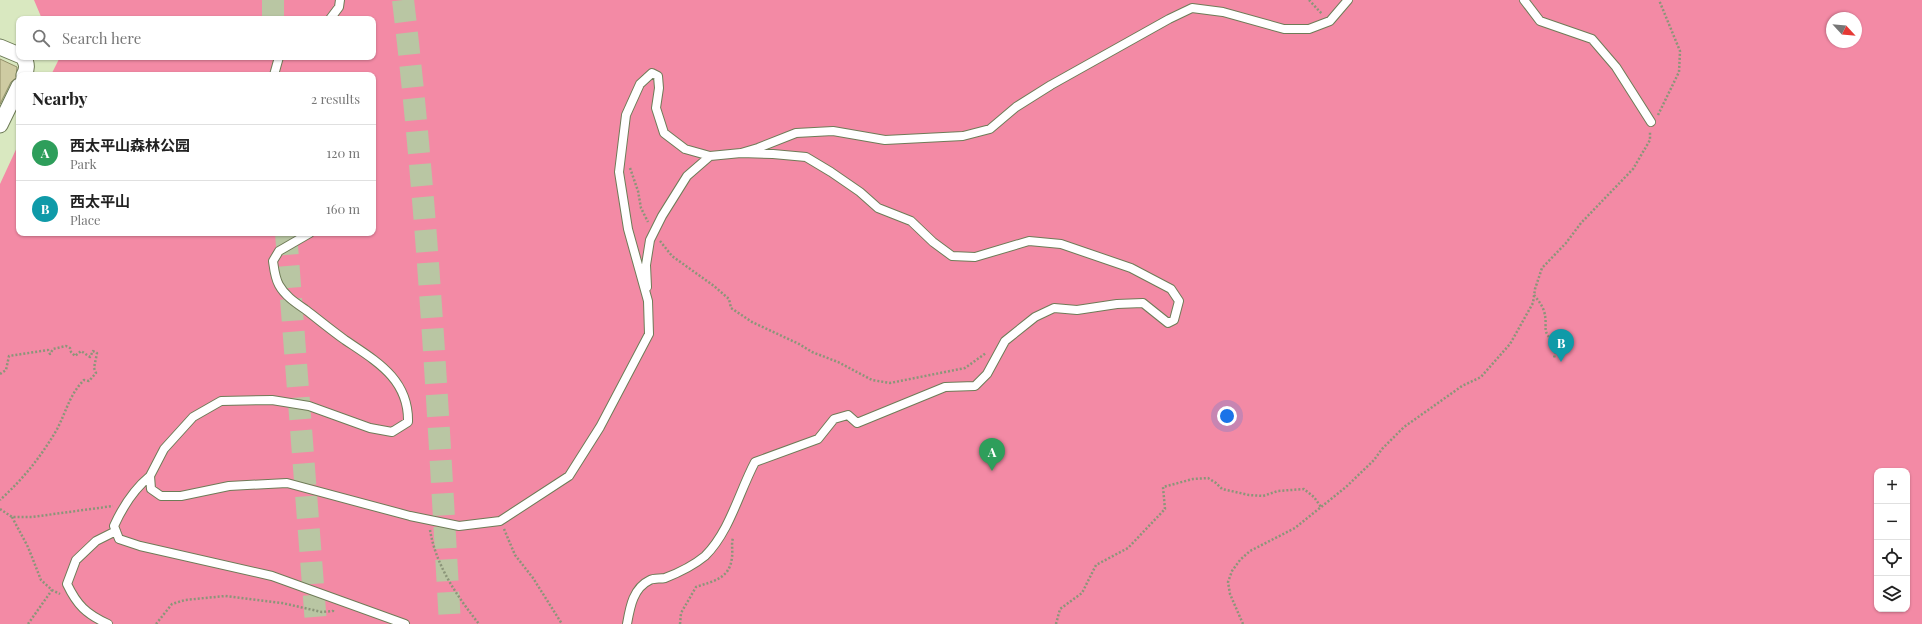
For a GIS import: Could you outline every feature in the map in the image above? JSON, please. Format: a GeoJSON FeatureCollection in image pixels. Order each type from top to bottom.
{"type":"FeatureCollection","features":[{"type":"Feature","properties":{"kind":"street"},"geometry":{"type":"LineString","coordinates":[[0,47],[16,54]]}},
{"type":"Feature","properties":{"kind":"street"},"geometry":{"type":"LineString","coordinates":[[24,60],[27,63],[26,72]]}},
{"type":"Feature","properties":{"kind":"street"},"geometry":{"type":"LineString","coordinates":[[0,125],[16,92]]}},
{"type":"Feature","properties":{"kind":"lane"},"geometry":{"type":"LineString","coordinates":[[332,16],[339,7],[340,0]]}},
{"type":"Feature","properties":{"kind":"lane"},"geometry":{"type":"LineString","coordinates":[[741,153],[796,133],[833,131],[885,140],[963,136],[990,129],[1016,107],[1051,85],[1169,19],[1192,8],[1223,12],[1284,29],[1309,29],[1330,21],[1348,0]]}},
{"type":"Feature","properties":{"kind":"lane"},"geometry":{"type":"LineString","coordinates":[[1524,0],[1540,21],[1592,39],[1616,67],[1650,122]]}},
{"type":"Feature","properties":{"kind":"lane"},"geometry":{"type":"LineString","coordinates":[[275,72],[279,60]]}},
{"type":"Feature","properties":{"kind":"lane"},"geometry":{"type":"LineString","coordinates":[[627,624],[630,605],[636,592],[650,579],[663,578],[681,571],[705,556],[723,531],[755,462],[818,439],[834,419],[848,415],[857,423],[945,387],[975,386],[987,374],[1005,341],[1035,317],[1054,308],[1076,310],[1118,304],[1142,303],[1168,323],[1174,320],[1179,301],[1171,289],[1131,268],[1061,244],[1029,241],[975,257],[952,256],[933,242],[911,221],[878,208],[860,192],[806,157],[741,153],[710,156],[685,149],[664,134],[656,108],[659,88],[658,76],[652,73],[640,84],[626,115],[619,172],[628,229],[648,301]]}},
{"type":"Feature","properties":{"kind":"lane"},"geometry":{"type":"LineString","coordinates":[[150,476],[151,489],[161,496],[181,496],[229,486],[287,483],[459,526],[500,521],[569,476],[600,427],[649,334],[646,265],[650,240],[662,216],[688,176],[710,156]]}},
{"type":"Feature","properties":{"kind":"lane"},"geometry":{"type":"LineString","coordinates":[[305,236],[279,251],[273,261],[278,284],[284,293],[343,338],[380,363],[400,386],[408,408],[408,422],[392,432],[370,428],[309,406],[272,400],[221,401],[194,417],[164,449],[150,476],[140,484],[123,505],[114,526],[119,539],[140,546],[272,576],[406,624]]}},
{"type":"Feature","properties":{"kind":"lane"},"geometry":{"type":"LineString","coordinates":[[108,624],[90,616],[74,599],[67,584],[76,560],[96,541],[116,531]]}},
{"type":"Feature","properties":{"kind":"path"},"geometry":{"type":"LineString","coordinates":[[1308,0],[1330,21]]}},
{"type":"Feature","properties":{"kind":"path"},"geometry":{"type":"LineString","coordinates":[[1243,624],[1230,594],[1228,582],[1232,571],[1250,551],[1295,528],[1321,507],[1369,465],[1404,427],[1462,386],[1481,377],[1510,344],[1533,304],[1534,295],[1542,268],[1566,243],[1581,223],[1621,182],[1640,158],[1650,140],[1650,122],[1658,116],[1680,72],[1680,51],[1660,0]]}},
{"type":"Feature","properties":{"kind":"path"},"geometry":{"type":"LineString","coordinates":[[622,150],[636,184],[641,208],[653,233],[672,256],[714,286],[729,299],[731,308],[740,315],[812,352],[838,362],[872,380],[890,383],[965,368],[1005,341]]}},
{"type":"Feature","properties":{"kind":"path"},"geometry":{"type":"LineString","coordinates":[[1534,295],[1544,312],[1544,328],[1546,334],[1557,345],[1554,358]]}},
{"type":"Feature","properties":{"kind":"path"},"geometry":{"type":"LineString","coordinates":[[0,374],[6,370],[9,356],[48,350],[50,354],[53,349],[66,346],[70,348],[71,352],[75,356],[81,351],[90,357],[93,351],[97,353],[94,368],[96,374],[89,381],[84,380],[74,389],[66,411],[46,446],[24,478],[0,500]]}},
{"type":"Feature","properties":{"kind":"path"},"geometry":{"type":"LineString","coordinates":[[1056,624],[1060,609],[1082,593],[1096,565],[1128,548],[1165,509],[1163,487],[1193,479],[1208,478],[1216,482],[1222,489],[1249,495],[1263,496],[1278,491],[1304,489],[1314,497],[1321,507]]}},
{"type":"Feature","properties":{"kind":"path"},"geometry":{"type":"LineString","coordinates":[[12,517],[32,517],[123,505]]}},
{"type":"Feature","properties":{"kind":"path"},"geometry":{"type":"LineString","coordinates":[[0,509],[12,517],[28,547],[41,580],[52,590],[74,599]]}},
{"type":"Feature","properties":{"kind":"path"},"geometry":{"type":"LineString","coordinates":[[428,519],[433,545],[440,563],[459,598],[479,624]]}},
{"type":"Feature","properties":{"kind":"path"},"geometry":{"type":"LineString","coordinates":[[500,521],[515,554],[562,624]]}},
{"type":"Feature","properties":{"kind":"path"},"geometry":{"type":"LineString","coordinates":[[680,624],[681,613],[696,587],[721,579],[727,572],[732,558],[733,535]]}},
{"type":"Feature","properties":{"kind":"path"},"geometry":{"type":"LineString","coordinates":[[28,624],[52,590]]}},
{"type":"Feature","properties":{"kind":"path"},"geometry":{"type":"LineString","coordinates":[[156,624],[172,604],[185,600],[225,596],[282,603],[322,612],[333,611],[335,599]]}},
{"type":"Feature","properties":{"kind":"shaded area"},"geometry":{"type":"Polygon","coordinates":[[[34,0],[1922,0],[1922,624],[0,624],[0,184],[16,149],[16,236],[376,236],[376,72],[52,72],[58,60],[376,60],[376,16],[41,16],[34,0]]]}},
{"type":"Feature","properties":{"kind":"building"},"geometry":{"type":"Polygon","coordinates":[[[0,59],[17,67],[16,78],[11,82],[0,104],[0,59]]]}},
{"type":"Feature","properties":{"kind":"tunnel"},"geometry":{"type":"LineString","coordinates":[[273,0],[273,16]]}},
{"type":"Feature","properties":{"kind":"tunnel"},"geometry":{"type":"LineString","coordinates":[[403,0],[412,78],[426,234],[450,624]]}},
{"type":"Feature","properties":{"kind":"tunnel"},"geometry":{"type":"LineString","coordinates":[[286,236],[316,624]]}},
{"type":"Feature","properties":{"kind":"place","name":"西太平山"},"geometry":{"type":"Point","coordinates":[1561,362]}},
{"type":"Feature","properties":{"kind":"place","name":"西太平山森林公园"},"geometry":{"type":"Point","coordinates":[992,471]}}]}
